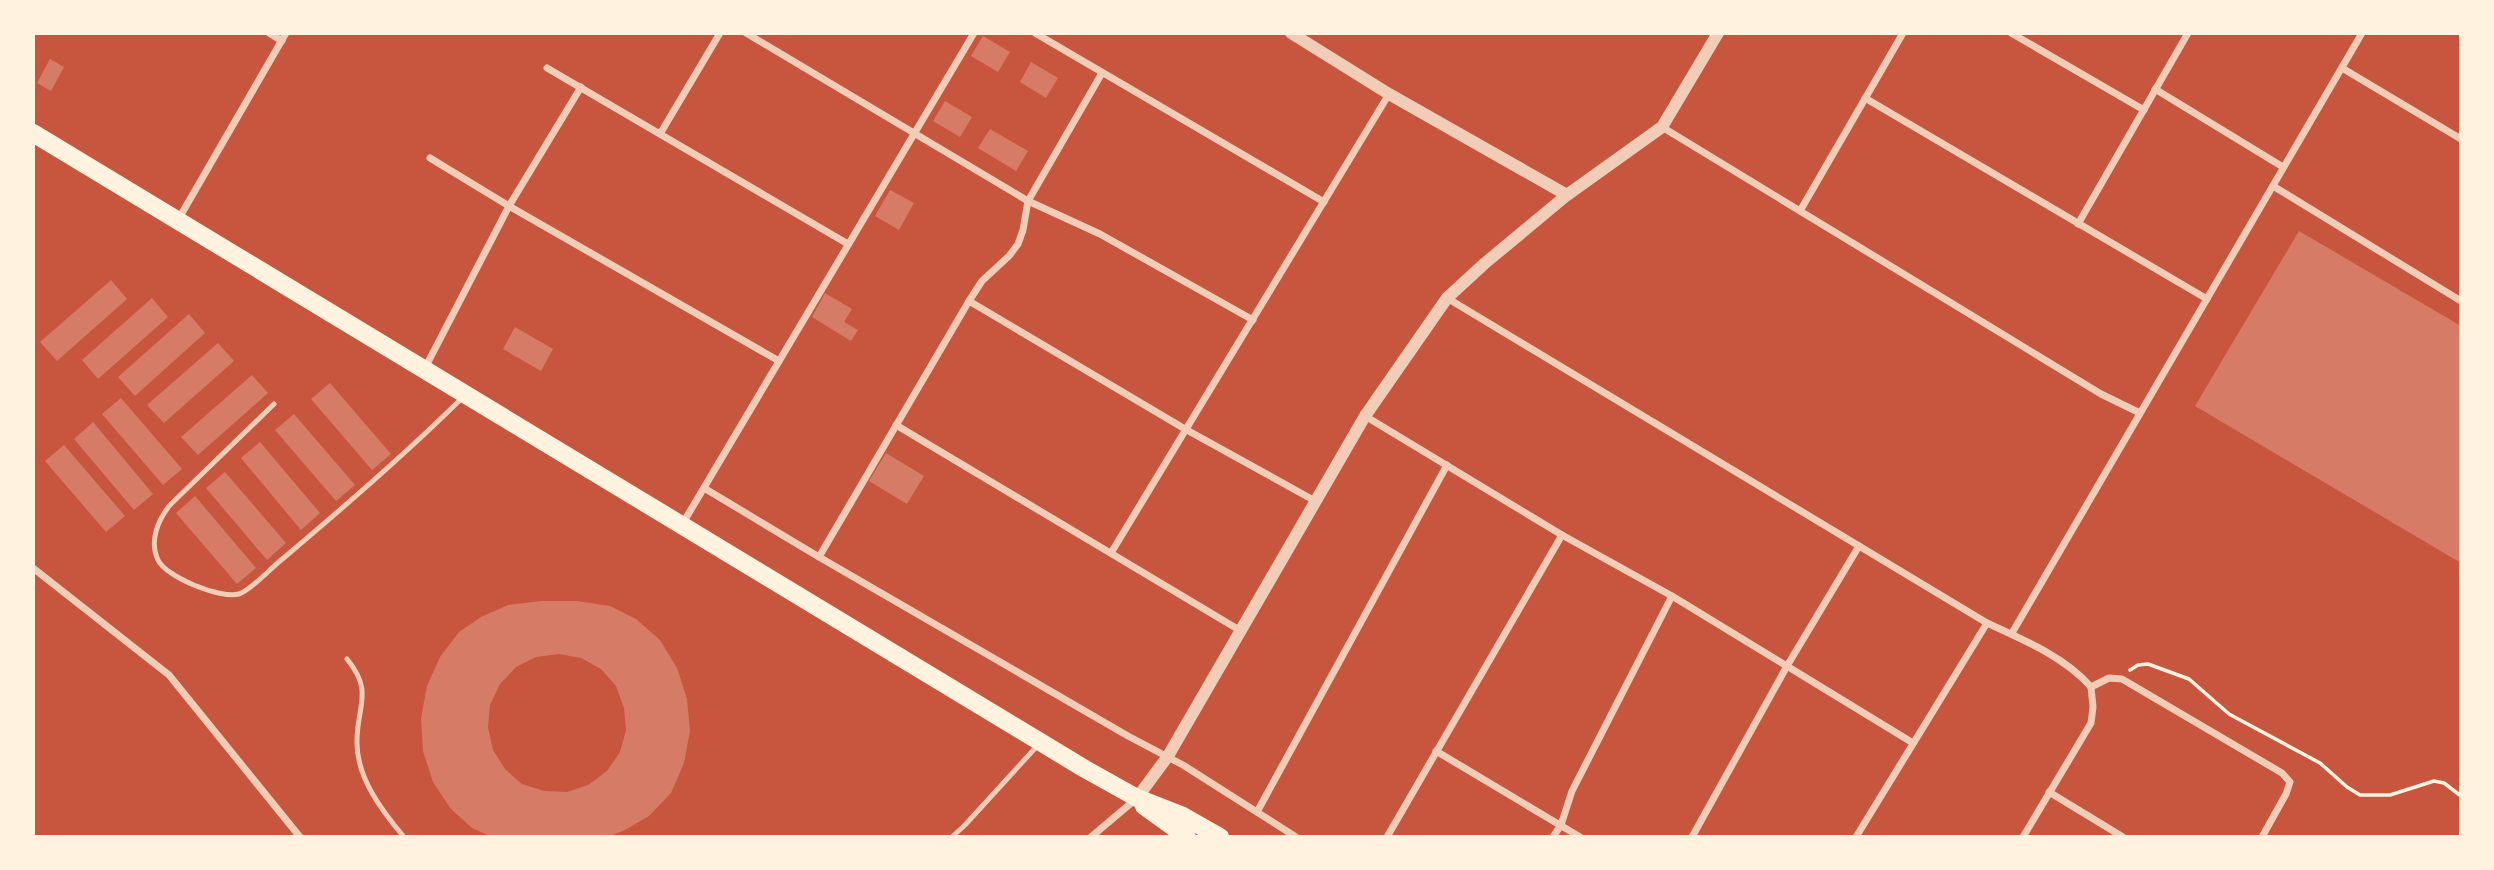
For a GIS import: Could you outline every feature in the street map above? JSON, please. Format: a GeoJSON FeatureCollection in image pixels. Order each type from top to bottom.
{"type":"FeatureCollection","features":[{"type":"Feature","properties":{"kind":"main road"},"geometry":{"type":"LineString","coordinates":[[33,133],[1041,742],[1137,798],[1183,817],[1220,837]]}},
{"type":"Feature","properties":{"kind":"main road"},"geometry":{"type":"LineString","coordinates":[[1137,798],[1145,809],[1187,837]]}},
{"type":"Feature","properties":{"kind":"street"},"geometry":{"type":"LineString","coordinates":[[178,220],[284,37],[270,33]]}},
{"type":"Feature","properties":{"kind":"street"},"geometry":{"type":"LineString","coordinates":[[660,134],[720,33]]}},
{"type":"Feature","properties":{"kind":"street"},"geometry":{"type":"LineString","coordinates":[[746,33],[1027,201],[1100,234],[1253,320]]}},
{"type":"Feature","properties":{"kind":"street"},"geometry":{"type":"LineString","coordinates":[[682,524],[974,33]]}},
{"type":"Feature","properties":{"kind":"street"},"geometry":{"type":"LineString","coordinates":[[1035,33],[1324,202]]}},
{"type":"Feature","properties":{"kind":"street"},"geometry":{"type":"LineString","coordinates":[[1290,33],[1389,94],[1567,195]]}},
{"type":"Feature","properties":{"kind":"street"},"geometry":{"type":"LineString","coordinates":[[1091,837],[1137,798],[1168,756],[1365,416],[1447,298],[1567,195],[1662,128],[1718,33]]}},
{"type":"Feature","properties":{"kind":"street"},"geometry":{"type":"LineString","coordinates":[[1800,211],[1903,33]]}},
{"type":"Feature","properties":{"kind":"street"},"geometry":{"type":"LineString","coordinates":[[2011,33],[2144,110]]}},
{"type":"Feature","properties":{"kind":"street"},"geometry":{"type":"LineString","coordinates":[[2078,224],[2188,33]]}},
{"type":"Feature","properties":{"kind":"street"},"geometry":{"type":"LineString","coordinates":[[2012,633],[2362,33]]}},
{"type":"Feature","properties":{"kind":"street"},"geometry":{"type":"LineString","coordinates":[[547,68],[848,244]]}},
{"type":"Feature","properties":{"kind":"street"},"geometry":{"type":"LineString","coordinates":[[2342,68],[2461,139]]}},
{"type":"Feature","properties":{"kind":"street"},"geometry":{"type":"LineString","coordinates":[[819,557],[968,301],[982,281],[1018,244],[1027,201],[1102,74]]}},
{"type":"Feature","properties":{"kind":"street"},"geometry":{"type":"LineString","coordinates":[[425,369],[509,206],[581,88]]}},
{"type":"Feature","properties":{"kind":"street"},"geometry":{"type":"LineString","coordinates":[[2155,89],[2283,167]]}},
{"type":"Feature","properties":{"kind":"street"},"geometry":{"type":"LineString","coordinates":[[1111,553],[1389,94]]}},
{"type":"Feature","properties":{"kind":"street"},"geometry":{"type":"LineString","coordinates":[[1865,98],[2207,299]]}},
{"type":"Feature","properties":{"kind":"street"},"geometry":{"type":"LineString","coordinates":[[1662,128],[2101,394],[2140,413]]}},
{"type":"Feature","properties":{"kind":"street"},"geometry":{"type":"LineString","coordinates":[[430,158],[779,361]]}},
{"type":"Feature","properties":{"kind":"street"},"geometry":{"type":"LineString","coordinates":[[2273,186],[2461,301]]}},
{"type":"Feature","properties":{"kind":"street"},"geometry":{"type":"LineString","coordinates":[[1447,298],[1859,547],[1987,623],[2012,633],[2082,677],[2091,687],[2091,723],[2023,837]]}},
{"type":"Feature","properties":{"kind":"street"},"geometry":{"type":"LineString","coordinates":[[968,301],[1185,429],[1317,502]]}},
{"type":"Feature","properties":{"kind":"street"},"geometry":{"type":"LineString","coordinates":[[1365,416],[1562,535],[1672,596],[1913,743]]}},
{"type":"Feature","properties":{"kind":"street"},"geometry":{"type":"LineString","coordinates":[[896,425],[1242,631]]}},
{"type":"Feature","properties":{"kind":"street"},"geometry":{"type":"LineString","coordinates":[[1257,812],[1447,465]]}},
{"type":"Feature","properties":{"kind":"street"},"geometry":{"type":"LineString","coordinates":[[704,488],[1128,736],[1168,756],[1296,837]]}},
{"type":"Feature","properties":{"kind":"street"},"geometry":{"type":"LineString","coordinates":[[1387,837],[1562,535]]}},
{"type":"Feature","properties":{"kind":"street"},"geometry":{"type":"LineString","coordinates":[[1692,837],[1787,666],[1859,547]]}},
{"type":"Feature","properties":{"kind":"street"},"geometry":{"type":"LineString","coordinates":[[33,568],[169,675],[298,836]]}},
{"type":"Feature","properties":{"kind":"street"},"geometry":{"type":"LineString","coordinates":[[1553,837],[1561,825],[1572,791],[1672,596]]}},
{"type":"Feature","properties":{"kind":"street"},"geometry":{"type":"LineString","coordinates":[[1856,837],[1987,623]]}},
{"type":"Feature","properties":{"kind":"street"},"geometry":{"type":"LineString","coordinates":[[2091,687],[2109,678],[2122,678],[2282,773],[2290,782],[2262,837]]}},
{"type":"Feature","properties":{"kind":"street"},"geometry":{"type":"LineString","coordinates":[[1436,751],[1580,837]]}},
{"type":"Feature","properties":{"kind":"street"},"geometry":{"type":"LineString","coordinates":[[2049,792],[2123,837]]}},
{"type":"Feature","properties":{"kind":"lane"},"geometry":{"type":"LineString","coordinates":[[274,404],[170,505],[158,520],[154,540],[158,560],[174,576],[223,595],[241,594],[316,531],[466,394]]}},
{"type":"Feature","properties":{"kind":"lane"},"geometry":{"type":"LineString","coordinates":[[347,659],[363,686],[356,742],[362,774],[387,817],[404,837]]}},
{"type":"Feature","properties":{"kind":"lane"},"geometry":{"type":"LineString","coordinates":[[952,837],[1041,742]]}},
{"type":"Feature","properties":{"kind":"path"},"geometry":{"type":"LineString","coordinates":[[2122,678],[2138,665],[2148,664],[2189,679],[2229,714],[2320,763],[2360,795],[2390,795],[2434,780],[2444,783],[2461,796]]}},
{"type":"Feature","properties":{"kind":"building"},"geometry":{"type":"Polygon","coordinates":[[[983,36],[1010,52],[998,72],[971,56],[983,36]]]}},
{"type":"Feature","properties":{"kind":"building"},"geometry":{"type":"Polygon","coordinates":[[[50,59],[64,67],[51,91],[37,83],[50,59]]]}},
{"type":"Feature","properties":{"kind":"building"},"geometry":{"type":"Polygon","coordinates":[[[1031,62],[1058,78],[1046,98],[1020,82],[1031,62]]]}},
{"type":"Feature","properties":{"kind":"building"},"geometry":{"type":"Polygon","coordinates":[[[945,101],[972,117],[960,137],[933,121],[945,101]]]}},
{"type":"Feature","properties":{"kind":"building"},"geometry":{"type":"Polygon","coordinates":[[[990,129],[1028,151],[1016,171],[978,148],[990,129]]]}},
{"type":"Feature","properties":{"kind":"building"},"geometry":{"type":"Polygon","coordinates":[[[890,190],[914,203],[899,230],[875,216],[890,190]]]}},
{"type":"Feature","properties":{"kind":"building"},"geometry":{"type":"Polygon","coordinates":[[[2299,231],[2461,326],[2461,563],[2195,406],[2299,231]]]}},
{"type":"Feature","properties":{"kind":"building"},"geometry":{"type":"Polygon","coordinates":[[[111,280],[127,299],[57,361],[40,342],[111,280]]]}},
{"type":"Feature","properties":{"kind":"building"},"geometry":{"type":"Polygon","coordinates":[[[825,293],[852,309],[844,322],[858,330],[851,341],[812,317],[825,293]]]}},
{"type":"Feature","properties":{"kind":"building"},"geometry":{"type":"Polygon","coordinates":[[[152,298],[168,317],[98,379],[82,360],[152,298]]]}},
{"type":"Feature","properties":{"kind":"building"},"geometry":{"type":"Polygon","coordinates":[[[189,314],[205,333],[135,396],[118,377],[189,314]]]}},
{"type":"Feature","properties":{"kind":"building"},"geometry":{"type":"Polygon","coordinates":[[[515,327],[553,349],[541,371],[503,349],[515,327]]]}},
{"type":"Feature","properties":{"kind":"building"},"geometry":{"type":"Polygon","coordinates":[[[218,343],[234,361],[164,423],[147,405],[218,343]]]}},
{"type":"Feature","properties":{"kind":"building"},"geometry":{"type":"Polygon","coordinates":[[[252,375],[268,393],[198,455],[181,437],[252,375]]]}},
{"type":"Feature","properties":{"kind":"building"},"geometry":{"type":"Polygon","coordinates":[[[330,383],[391,454],[372,470],[311,399],[330,383]]]}},
{"type":"Feature","properties":{"kind":"building"},"geometry":{"type":"Polygon","coordinates":[[[121,398],[182,469],[163,485],[102,414],[121,398]]]}},
{"type":"Feature","properties":{"kind":"building"},"geometry":{"type":"Polygon","coordinates":[[[294,414],[355,485],[336,501],[275,430],[294,414]]]}},
{"type":"Feature","properties":{"kind":"building"},"geometry":{"type":"Polygon","coordinates":[[[93,422],[153,494],[134,510],[74,439],[93,422]]]}},
{"type":"Feature","properties":{"kind":"building"},"geometry":{"type":"Polygon","coordinates":[[[260,442],[320,513],[301,530],[241,458],[260,442]]]}},
{"type":"Feature","properties":{"kind":"building"},"geometry":{"type":"Polygon","coordinates":[[[64,445],[125,516],[106,532],[45,461],[64,445]]]}},
{"type":"Feature","properties":{"kind":"building"},"geometry":{"type":"Polygon","coordinates":[[[886,453],[924,476],[907,504],[869,481],[886,453]]]}},
{"type":"Feature","properties":{"kind":"building"},"geometry":{"type":"Polygon","coordinates":[[[225,472],[286,543],[267,560],[206,488],[225,472]]]}},
{"type":"Feature","properties":{"kind":"building"},"geometry":{"type":"Polygon","coordinates":[[[195,496],[256,568],[237,584],[176,513],[195,496]]]}},
{"type":"Feature","properties":{"kind":"building"},"geometry":{"type":"Polygon","coordinates":[[[577,601],[610,606],[636,619],[660,640],[677,668],[687,699],[690,731],[684,763],[671,793],[649,816],[608,837],[492,837],[472,828],[451,809],[433,782],[423,751],[421,718],[427,686],[440,657],[459,632],[481,617],[508,605],[577,601]],[[559,654],[536,657],[516,667],[500,684],[490,705],[488,727],[493,750],[505,769],[522,784],[544,791],[567,792],[588,785],[607,771],[620,752],[626,730],[624,708],[616,686],[601,669],[581,658],[559,654]]]}}]}
